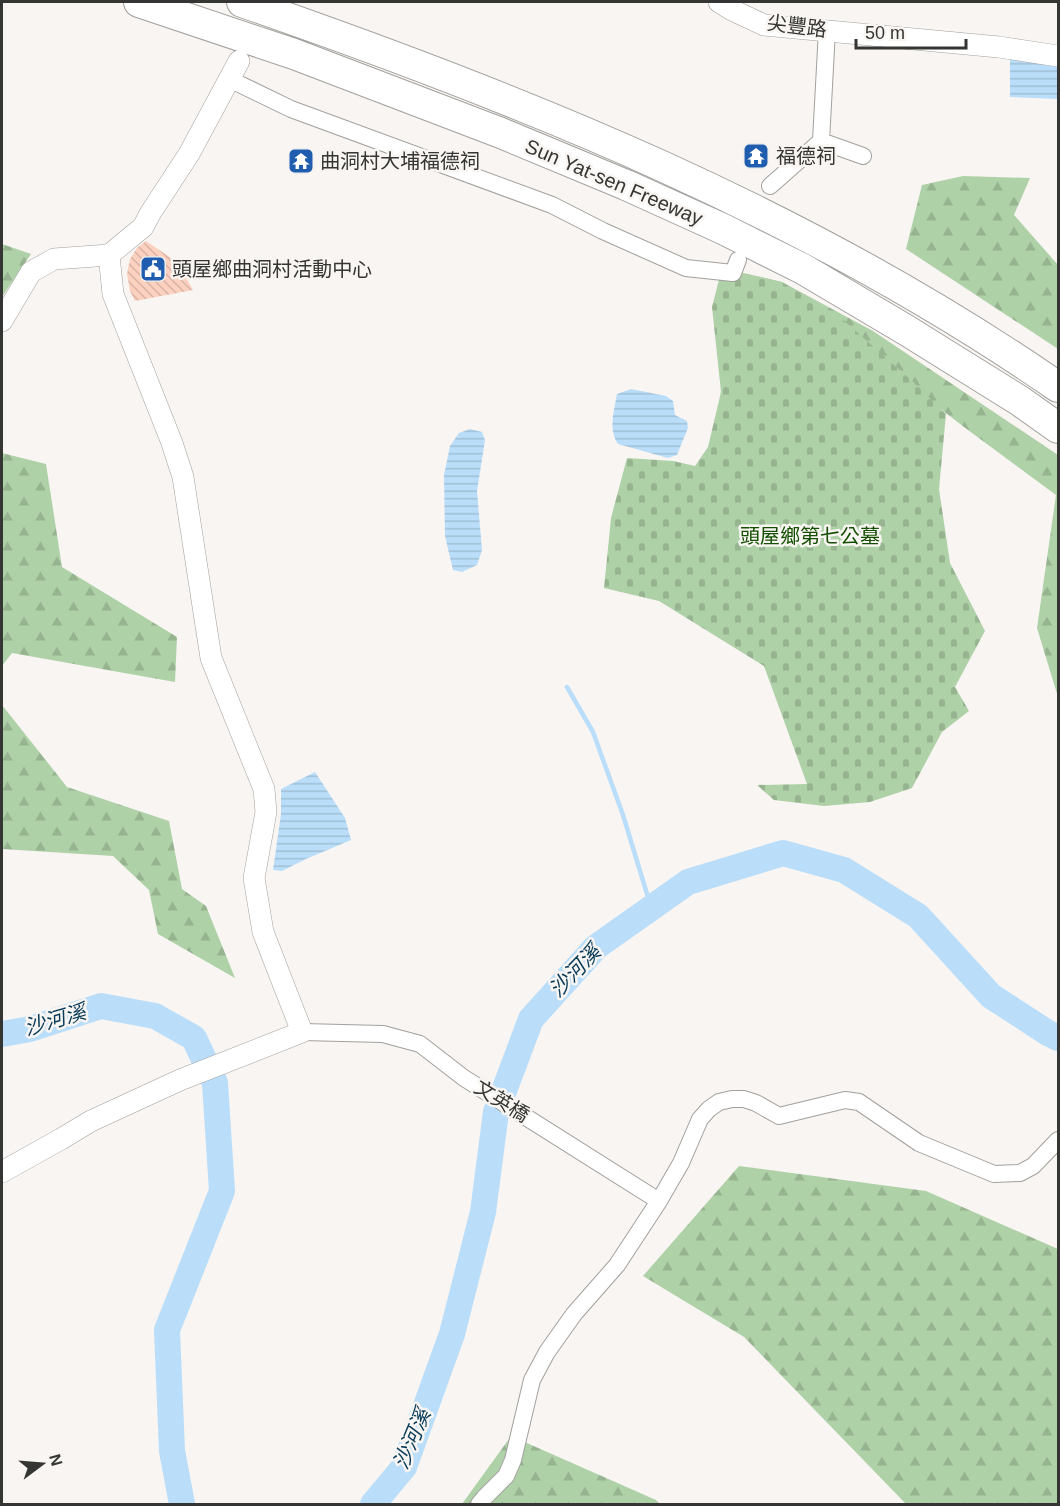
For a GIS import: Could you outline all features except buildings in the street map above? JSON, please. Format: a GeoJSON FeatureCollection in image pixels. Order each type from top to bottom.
{"type":"FeatureCollection","features":[{"type":"Feature","properties":{"kind":"highway","name":"Sun Yat-sen Freeway"},"geometry":{"type":"LineString","coordinates":[[139,2],[294,54],[501,134],[626,185],[723,229],[803,269],[906,330],[1059,428]]}},
{"type":"Feature","properties":{"kind":"highway","name":"Sun Yat-sen Freeway"},"geometry":{"type":"LineString","coordinates":[[242,2],[514,102],[734,199],[816,240],[922,300],[1059,387]]}},
{"type":"Feature","properties":{"kind":"street","name":"尖豐路"},"geometry":{"type":"LineString","coordinates":[[719,2],[764,25],[999,47],[1059,56]]}},
{"type":"Feature","properties":{"kind":"street"},"geometry":{"type":"LineString","coordinates":[[770,186],[821,141],[827,30]]}},
{"type":"Feature","properties":{"kind":"street"},"geometry":{"type":"LineString","coordinates":[[2,321],[32,272],[54,259],[109,255],[143,227],[189,154],[234,70],[291,109],[552,205],[603,231],[686,268],[733,273],[738,260]]}},
{"type":"Feature","properties":{"kind":"street"},"geometry":{"type":"LineString","coordinates":[[821,141],[863,156]]}},
{"type":"Feature","properties":{"kind":"street"},"geometry":{"type":"LineString","coordinates":[[2,1172],[92,1121],[180,1080],[302,1032],[263,932],[254,878],[266,812],[264,789],[211,658],[183,477],[172,443],[113,294],[109,255]]}},
{"type":"Feature","properties":{"kind":"street","name":"文英橋"},"geometry":{"type":"LineString","coordinates":[[302,1032],[383,1034],[420,1044],[464,1078],[659,1201]]}},
{"type":"Feature","properties":{"kind":"street"},"geometry":{"type":"LineString","coordinates":[[479,1504],[506,1476],[513,1460],[532,1380],[547,1352],[574,1314],[617,1265],[681,1163],[700,1119],[708,1109],[719,1102],[744,1099],[779,1116],[845,1100],[859,1102],[919,1143],[994,1174],[1020,1173],[1033,1166],[1059,1140]]}},
{"type":"Feature","properties":{"kind":"green space"},"geometry":{"type":"Polygon","coordinates":[[[963,176],[1030,178],[1014,215],[1058,265],[1058,349],[906,249],[922,185],[963,176]]]}},
{"type":"Feature","properties":{"kind":"green space"},"geometry":{"type":"Polygon","coordinates":[[[2,244],[31,254],[2,297],[2,244]]]}},
{"type":"Feature","properties":{"kind":"green space","name":"頭屋鄉第七公墓"},"geometry":{"type":"Polygon","coordinates":[[[722,268],[782,282],[841,318],[946,414],[939,489],[950,563],[985,631],[955,687],[969,711],[942,732],[912,788],[870,802],[824,806],[774,800],[757,785],[807,784],[764,666],[659,601],[604,588],[611,518],[627,458],[673,461],[695,466],[708,447],[721,392],[712,307],[722,268]]]}},
{"type":"Feature","properties":{"kind":"green space"},"geometry":{"type":"Polygon","coordinates":[[[756,276],[782,282],[873,331],[1058,455],[1058,697],[1037,628],[1056,495],[842,333],[756,276]]]}},
{"type":"Feature","properties":{"kind":"green space"},"geometry":{"type":"Polygon","coordinates":[[[2,453],[46,464],[62,567],[177,637],[175,682],[12,653],[2,666],[2,453]]]}},
{"type":"Feature","properties":{"kind":"green space"},"geometry":{"type":"Polygon","coordinates":[[[2,705],[67,787],[169,821],[182,889],[206,906],[235,978],[158,934],[149,890],[113,856],[2,849],[2,705]]]}},
{"type":"Feature","properties":{"kind":"green space"},"geometry":{"type":"Polygon","coordinates":[[[739,1166],[926,1191],[1058,1249],[1058,1504],[906,1504],[744,1337],[643,1276],[739,1166]]]}},
{"type":"Feature","properties":{"kind":"green space"},"geometry":{"type":"Polygon","coordinates":[[[511,1436],[656,1500],[660,1504],[462,1504],[511,1436]]]}},
{"type":"Feature","properties":{"kind":"water"},"geometry":{"type":"Polygon","coordinates":[[[1010,59],[1058,65],[1058,99],[1010,97],[1010,59]]]}},
{"type":"Feature","properties":{"kind":"water"},"geometry":{"type":"Polygon","coordinates":[[[631,389],[666,396],[673,401],[675,415],[687,421],[688,428],[677,455],[668,458],[618,444],[612,426],[617,394],[631,389]]]}},
{"type":"Feature","properties":{"kind":"water"},"geometry":{"type":"Polygon","coordinates":[[[470,429],[482,432],[485,440],[477,491],[482,550],[477,565],[462,572],[453,570],[445,536],[444,475],[450,446],[459,433],[470,429]]]}},
{"type":"Feature","properties":{"kind":"water"},"geometry":{"type":"Polygon","coordinates":[[[315,772],[345,818],[351,840],[282,871],[273,870],[281,814],[281,789],[315,772]]]}},
{"type":"Feature","properties":{"kind":"waterway"},"geometry":{"type":"LineString","coordinates":[[567,687],[593,732],[623,815],[651,907]]}},
{"type":"Feature","properties":{"kind":"waterway","name":"沙河溪"},"geometry":{"type":"LineString","coordinates":[[373,1504],[404,1467],[452,1334],[483,1212],[496,1112],[531,1019],[596,947],[688,882],[783,853],[844,870],[918,916],[991,996],[1058,1038]]}},
{"type":"Feature","properties":{"kind":"waterway","name":"沙河溪"},"geometry":{"type":"LineString","coordinates":[[2,1034],[30,1029],[101,1006],[155,1016],[194,1038],[215,1083],[222,1191],[167,1330],[172,1451],[182,1504]]}},
{"type":"Feature","properties":{"kind":"place","name":"福德祠"},"geometry":{"type":"Point","coordinates":[756,156]}},
{"type":"Feature","properties":{"kind":"place","name":"曲洞村大埔福德祠"},"geometry":{"type":"Point","coordinates":[301,161]}},
{"type":"Feature","properties":{"kind":"place","name":"頭屋鄉曲洞村活動中心"},"geometry":{"type":"Point","coordinates":[153,269]}}]}
